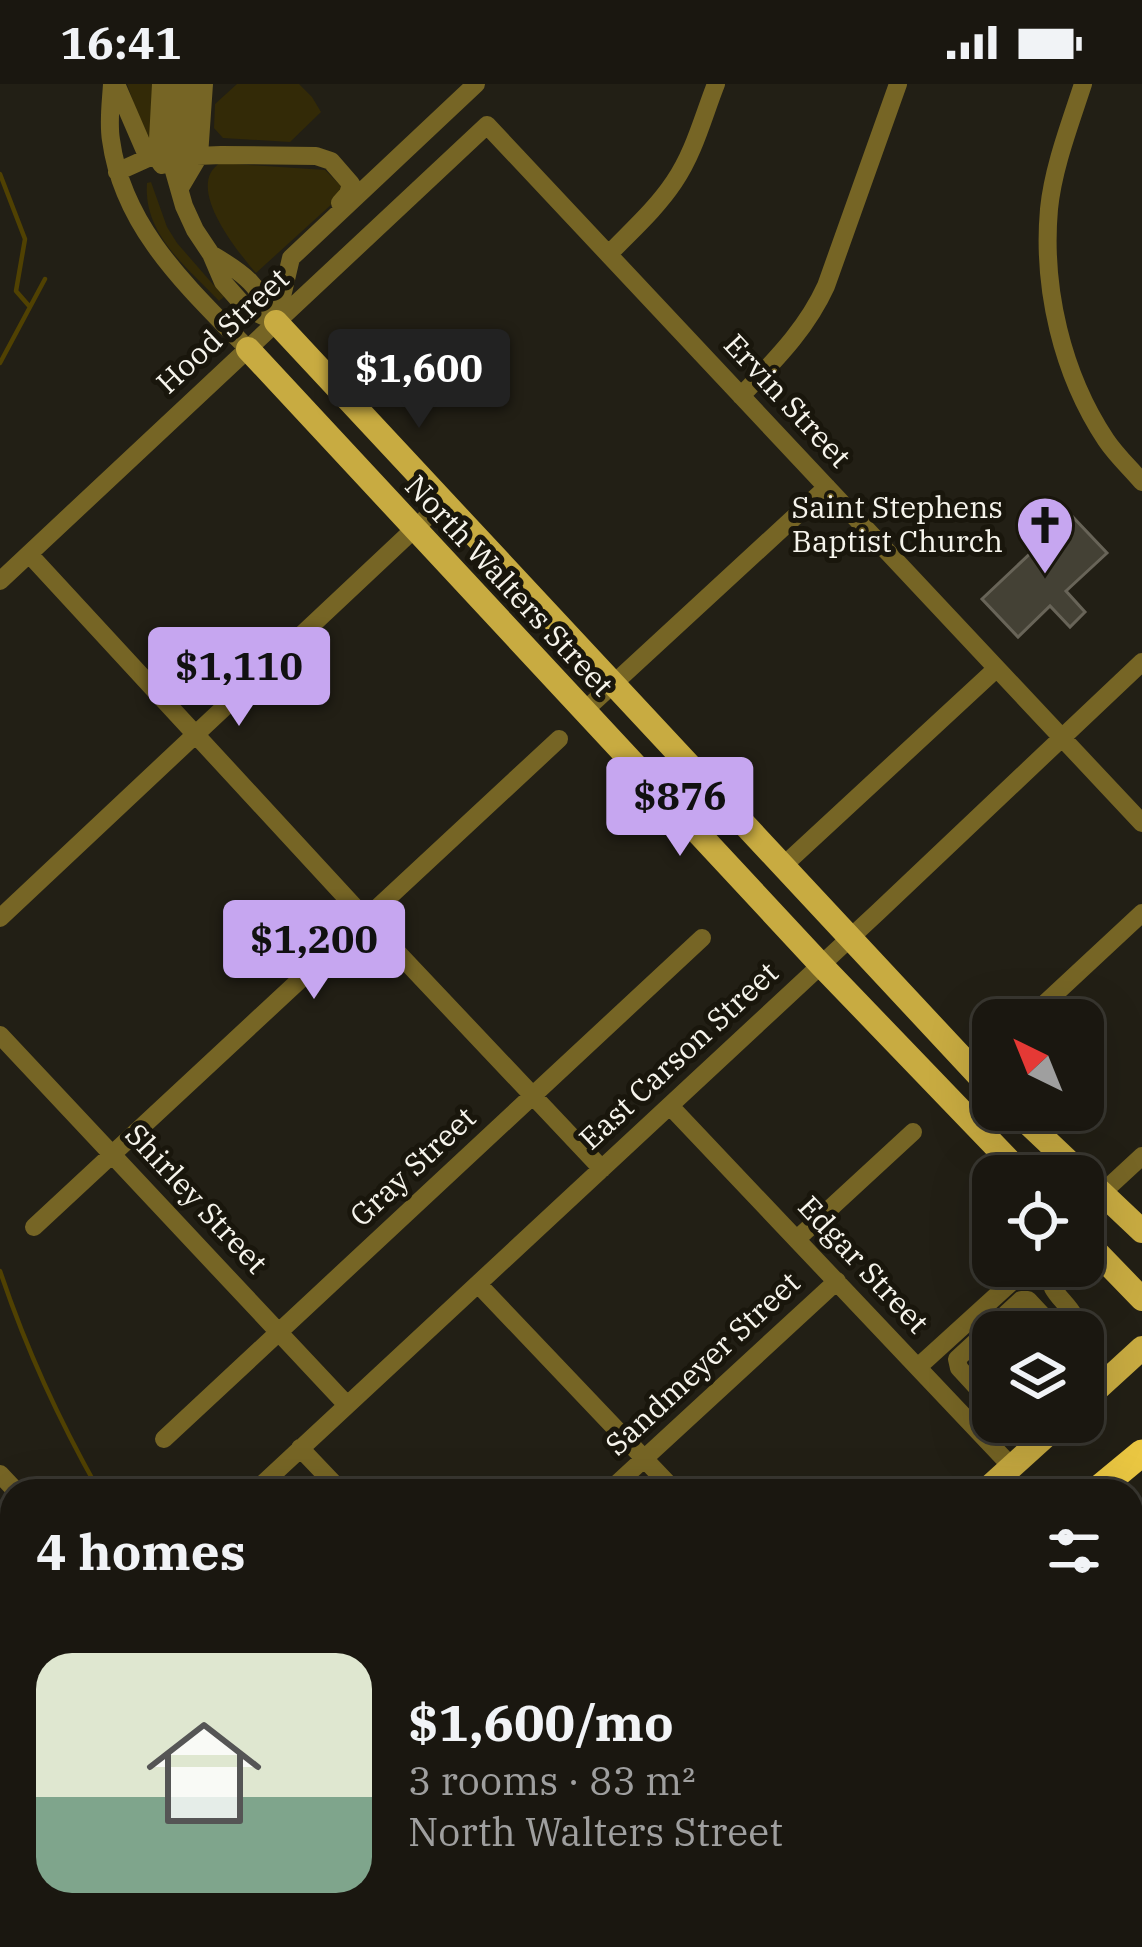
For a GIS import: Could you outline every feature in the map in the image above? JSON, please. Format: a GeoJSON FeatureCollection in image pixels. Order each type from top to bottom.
{"type":"FeatureCollection","features":[{"type":"Feature","properties":{"kind":"highway"},"geometry":{"type":"LineString","coordinates":[[1112,1479],[1142,1456]]}},
{"type":"Feature","properties":{"kind":"highway"},"geometry":{"type":"LineString","coordinates":[[1118,1479],[1142,1456]]}},
{"type":"Feature","properties":{"kind":"main road","name":"North Walters Street"},"geometry":{"type":"LineString","coordinates":[[276,322],[972,1071]]}},
{"type":"Feature","properties":{"kind":"main road","name":"North Walters Street"},"geometry":{"type":"LineString","coordinates":[[248,349],[820,965],[1004,1155]]}},
{"type":"Feature","properties":{"kind":"main road"},"geometry":{"type":"LineString","coordinates":[[1036,1131],[1061,1155]]}},
{"type":"Feature","properties":{"kind":"main road"},"geometry":{"type":"LineString","coordinates":[[1104,1195],[1142,1231]]}},
{"type":"Feature","properties":{"kind":"main road"},"geometry":{"type":"LineString","coordinates":[[1104,1263],[1142,1299]]}},
{"type":"Feature","properties":{"kind":"main road"},"geometry":{"type":"LineString","coordinates":[[1104,1383],[1142,1348]]}},
{"type":"Feature","properties":{"kind":"main road"},"geometry":{"type":"LineString","coordinates":[[1104,1391],[1142,1370]]}},
{"type":"Feature","properties":{"kind":"main road"},"geometry":{"type":"LineString","coordinates":[[998,1479],[1038,1443]]}},
{"type":"Feature","properties":{"kind":"street"},"geometry":{"type":"LineString","coordinates":[[114,84],[172,157]]}},
{"type":"Feature","properties":{"kind":"street"},"geometry":{"type":"LineString","coordinates":[[114,84],[110,135],[117,172],[136,219],[178,276],[248,349]]}},
{"type":"Feature","properties":{"kind":"street"},"geometry":{"type":"LineString","coordinates":[[161,84],[172,157],[195,230],[223,282],[246,308],[276,322],[291,258],[476,84]]}},
{"type":"Feature","properties":{"kind":"street"},"geometry":{"type":"LineString","coordinates":[[174,84],[172,157],[180,188]]}},
{"type":"Feature","properties":{"kind":"street"},"geometry":{"type":"LineString","coordinates":[[172,157],[190,84]]}},
{"type":"Feature","properties":{"kind":"street"},"geometry":{"type":"LineString","coordinates":[[172,157],[204,84]]}},
{"type":"Feature","properties":{"kind":"street"},"geometry":{"type":"LineString","coordinates":[[609,254],[676,179],[716,84]]}},
{"type":"Feature","properties":{"kind":"street"},"geometry":{"type":"LineString","coordinates":[[741,396],[814,312],[898,84]]}},
{"type":"Feature","properties":{"kind":"street"},"geometry":{"type":"LineString","coordinates":[[1083,84],[1048,212],[1052,292],[1066,358],[1085,403],[1108,444],[1142,482]]}},
{"type":"Feature","properties":{"kind":"street","name":"Ervin Street"},"geometry":{"type":"LineString","coordinates":[[487,125],[1142,823]]}},
{"type":"Feature","properties":{"kind":"street","name":"Hood Street"},"geometry":{"type":"LineString","coordinates":[[0,580],[487,125]]}},
{"type":"Feature","properties":{"kind":"street"},"geometry":{"type":"LineString","coordinates":[[117,172],[172,157],[316,156],[331,161],[351,184],[332,219]]}},
{"type":"Feature","properties":{"kind":"street"},"geometry":{"type":"LineString","coordinates":[[584,711],[827,487]]}},
{"type":"Feature","properties":{"kind":"street"},"geometry":{"type":"LineString","coordinates":[[0,918],[443,502]]}},
{"type":"Feature","properties":{"kind":"street"},"geometry":{"type":"LineString","coordinates":[[28,554],[602,1169]]}},
{"type":"Feature","properties":{"kind":"street","name":"East Carson Street"},"geometry":{"type":"LineString","coordinates":[[268,1479],[1142,662]]}},
{"type":"Feature","properties":{"kind":"street"},"geometry":{"type":"LineString","coordinates":[[783,866],[996,669]]}},
{"type":"Feature","properties":{"kind":"street"},"geometry":{"type":"LineString","coordinates":[[34,1227],[559,739]]}},
{"type":"Feature","properties":{"kind":"street"},"geometry":{"type":"LineString","coordinates":[[1050,999],[1142,914]]}},
{"type":"Feature","properties":{"kind":"street","name":"Gray Street"},"geometry":{"type":"LineString","coordinates":[[164,1439],[702,938]]}},
{"type":"Feature","properties":{"kind":"street","name":"Shirley Street"},"geometry":{"type":"LineString","coordinates":[[0,1035],[347,1406]]}},
{"type":"Feature","properties":{"kind":"street","name":"Edgar Street"},"geometry":{"type":"LineString","coordinates":[[670,1106],[972,1424]]}},
{"type":"Feature","properties":{"kind":"street"},"geometry":{"type":"LineString","coordinates":[[798,1238],[913,1132]]}},
{"type":"Feature","properties":{"kind":"street"},"geometry":{"type":"LineString","coordinates":[[1104,1191],[1142,1156]]}},
{"type":"Feature","properties":{"kind":"street","name":"Sandmeyer Street"},"geometry":{"type":"LineString","coordinates":[[622,1479],[837,1281]]}},
{"type":"Feature","properties":{"kind":"street"},"geometry":{"type":"LineString","coordinates":[[478,1284],[663,1479]]}},
{"type":"Feature","properties":{"kind":"street"},"geometry":{"type":"LineString","coordinates":[[918,1367],[1005,1287]]}},
{"type":"Feature","properties":{"kind":"street"},"geometry":{"type":"LineString","coordinates":[[1053,1287],[1072,1311]]}},
{"type":"Feature","properties":{"kind":"street"},"geometry":{"type":"LineString","coordinates":[[1009,1311],[1028,1300],[1038,1311]]}},
{"type":"Feature","properties":{"kind":"street"},"geometry":{"type":"LineString","coordinates":[[972,1345],[957,1359],[958,1368],[972,1384]]}},
{"type":"Feature","properties":{"kind":"street","name":"Edgar Street"},"geometry":{"type":"LineString","coordinates":[[990,1443],[1012,1467]]}},
{"type":"Feature","properties":{"kind":"street"},"geometry":{"type":"LineString","coordinates":[[301,1448],[330,1479]]}},
{"type":"Feature","properties":{"kind":"shaded area"},"geometry":{"type":"Polygon","coordinates":[[[127,84],[156,84],[153,137],[146,138],[127,84]]]}},
{"type":"Feature","properties":{"kind":"shaded area"},"geometry":{"type":"Polygon","coordinates":[[[237,84],[299,84],[321,112],[290,142],[223,138],[214,128],[215,104],[237,84]]]}},
{"type":"Feature","properties":{"kind":"shaded area"},"geometry":{"type":"Polygon","coordinates":[[[220,163],[325,170],[344,193],[256,273],[227,235],[211,202],[210,173],[220,163]]]}},
{"type":"Feature","properties":{"kind":"shaded area"},"geometry":{"type":"Polygon","coordinates":[[[151,182],[167,227],[224,297],[219,301],[160,234],[148,201],[147,183],[151,182]]]}},
{"type":"Feature","properties":{"kind":"building","name":"Saint Stephens Baptist Church"},"geometry":{"type":"Polygon","coordinates":[[[1071,515],[1107,553],[1066,591],[1085,612],[1070,627],[1050,606],[1018,637],[982,599],[1071,515]]]}},
{"type":"Feature","properties":{"kind":"waterway"},"geometry":{"type":"LineString","coordinates":[[0,174],[25,239],[16,291],[30,307]]}},
{"type":"Feature","properties":{"kind":"waterway"},"geometry":{"type":"LineString","coordinates":[[0,363],[45,279]]}},
{"type":"Feature","properties":{"kind":"waterway"},"geometry":{"type":"LineString","coordinates":[[0,1271],[44,1384],[93,1479]]}},
{"type":"Feature","properties":{"kind":"place","name":"Saint Stephens Baptist Church"},"geometry":{"type":"Point","coordinates":[1045,576]}}]}
